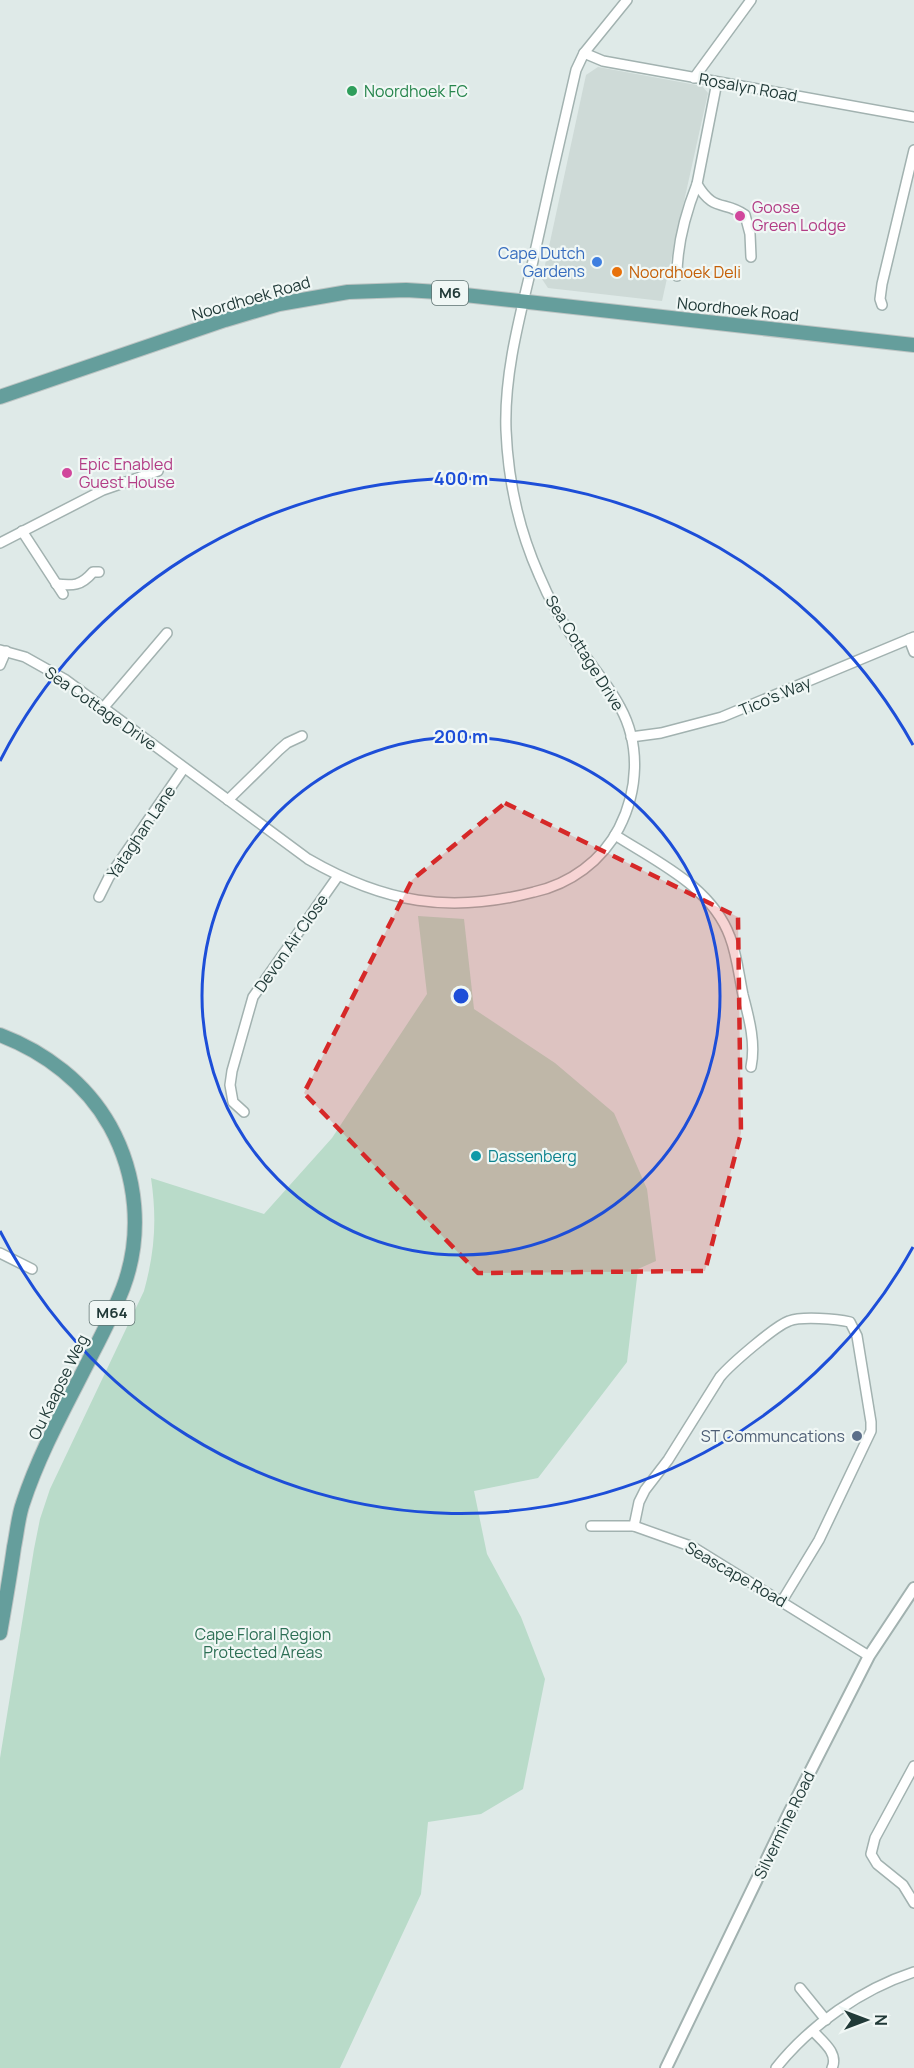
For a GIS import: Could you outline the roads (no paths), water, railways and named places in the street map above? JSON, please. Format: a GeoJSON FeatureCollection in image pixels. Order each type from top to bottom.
{"type":"FeatureCollection","features":[{"type":"Feature","properties":{"kind":"main road","name":"Noordhoek Road"},"geometry":{"type":"LineString","coordinates":[[0,397],[225,320],[279,304],[348,292],[406,290],[914,345]]}},
{"type":"Feature","properties":{"kind":"main road","name":"Ou Kaapse Weg"},"geometry":{"type":"LineString","coordinates":[[0,1035],[49,1059],[82,1088],[95,1104],[106,1119],[122,1150],[133,1192],[135,1211],[133,1248],[123,1288],[22,1504],[0,1633]]}},
{"type":"Feature","properties":{"kind":"street","name":"Sea Cottage Drive"},"geometry":{"type":"LineString","coordinates":[[3,650],[43,666],[104,707],[308,859],[338,876],[372,890],[414,900],[464,904],[486,902],[528,894],[561,883],[576,875],[601,854],[615,835],[625,815],[635,777],[631,737],[620,707],[552,602],[526,542],[509,465],[506,430],[507,397],[523,302],[576,70],[584,53],[627,0]]}},
{"type":"Feature","properties":{"kind":"street"},"geometry":{"type":"LineString","coordinates":[[694,78],[752,0]]}},
{"type":"Feature","properties":{"kind":"street","name":"Rosalyn Road"},"geometry":{"type":"LineString","coordinates":[[584,53],[597,60],[914,117]]}},
{"type":"Feature","properties":{"kind":"street"},"geometry":{"type":"LineString","coordinates":[[677,276],[677,261],[697,184],[717,82]]}},
{"type":"Feature","properties":{"kind":"street"},"geometry":{"type":"LineString","coordinates":[[882,305],[880,299],[882,284],[914,150]]}},
{"type":"Feature","properties":{"kind":"street"},"geometry":{"type":"LineString","coordinates":[[697,184],[711,201],[745,214],[750,234],[751,257]]}},
{"type":"Feature","properties":{"kind":"street"},"geometry":{"type":"LineString","coordinates":[[0,543],[103,490],[158,471]]}},
{"type":"Feature","properties":{"kind":"street"},"geometry":{"type":"LineString","coordinates":[[22,531],[63,594]]}},
{"type":"Feature","properties":{"kind":"street"},"geometry":{"type":"LineString","coordinates":[[56,584],[76,585],[93,572],[99,572]]}},
{"type":"Feature","properties":{"kind":"street"},"geometry":{"type":"LineString","coordinates":[[104,707],[167,633]]}},
{"type":"Feature","properties":{"kind":"street"},"geometry":{"type":"LineString","coordinates":[[911,638],[914,652]]}},
{"type":"Feature","properties":{"kind":"street","name":"Tico's Way"},"geometry":{"type":"LineString","coordinates":[[631,737],[661,733],[722,717],[911,638]]}},
{"type":"Feature","properties":{"kind":"street"},"geometry":{"type":"LineString","coordinates":[[0,666],[3,650]]}},
{"type":"Feature","properties":{"kind":"street"},"geometry":{"type":"LineString","coordinates":[[228,800],[279,750],[302,736]]}},
{"type":"Feature","properties":{"kind":"street","name":"Yataghan Lane"},"geometry":{"type":"LineString","coordinates":[[99,897],[109,877],[184,768]]}},
{"type":"Feature","properties":{"kind":"street"},"geometry":{"type":"LineString","coordinates":[[615,835],[700,892],[724,925],[732,943],[747,1013],[753,1049],[751,1067]]}},
{"type":"Feature","properties":{"kind":"street","name":"Devon Air Close"},"geometry":{"type":"LineString","coordinates":[[244,1112],[233,1102],[230,1085],[240,1038],[253,997],[338,876]]}},
{"type":"Feature","properties":{"kind":"street"},"geometry":{"type":"LineString","coordinates":[[0,1253],[32,1269]]}},
{"type":"Feature","properties":{"kind":"street"},"geometry":{"type":"LineString","coordinates":[[634,1526],[639,1502],[645,1490],[668,1460],[720,1377],[730,1365],[787,1322],[801,1319],[850,1322],[857,1336],[871,1431],[819,1540],[782,1601]]}},
{"type":"Feature","properties":{"kind":"street","name":"Seascape Road"},"geometry":{"type":"LineString","coordinates":[[591,1526],[634,1526],[693,1547],[869,1656]]}},
{"type":"Feature","properties":{"kind":"street","name":"Silvermine Road"},"geometry":{"type":"LineString","coordinates":[[666,2068],[788,1815],[869,1656],[914,1588]]}},
{"type":"Feature","properties":{"kind":"street"},"geometry":{"type":"LineString","coordinates":[[914,1766],[876,1838],[871,1854],[877,1864],[903,1885],[914,1903]]}},
{"type":"Feature","properties":{"kind":"street"},"geometry":{"type":"LineString","coordinates":[[776,2068],[826,2020],[876,1987],[914,1972]]}},
{"type":"Feature","properties":{"kind":"street"},"geometry":{"type":"LineString","coordinates":[[800,1988],[826,2020]]}},
{"type":"Feature","properties":{"kind":"street"},"geometry":{"type":"LineString","coordinates":[[813,2031],[832,2053],[835,2063],[832,2068]]}},
{"type":"Feature","properties":{"kind":"place","name":"Noordhoek FC"},"geometry":{"type":"Point","coordinates":[352,91]}},
{"type":"Feature","properties":{"kind":"place","name":"Goose Green Lodge"},"geometry":{"type":"Point","coordinates":[740,216]}},
{"type":"Feature","properties":{"kind":"place","name":"Cape Dutch Gardens"},"geometry":{"type":"Point","coordinates":[597,262]}},
{"type":"Feature","properties":{"kind":"place","name":"Noordhoek Deli"},"geometry":{"type":"Point","coordinates":[617,272]}},
{"type":"Feature","properties":{"kind":"place","name":"Epic Enabled Guest House"},"geometry":{"type":"Point","coordinates":[67,473]}},
{"type":"Feature","properties":{"kind":"place","name":"Dassenberg"},"geometry":{"type":"Point","coordinates":[476,1156]}},
{"type":"Feature","properties":{"kind":"place","name":"ST Communcations"},"geometry":{"type":"Point","coordinates":[857,1436]}},
{"type":"Feature","properties":{"kind":"park label","name":"Cape Floral Region Protected Areas"},"geometry":{"type":"Point","coordinates":[263,1643]}}]}
